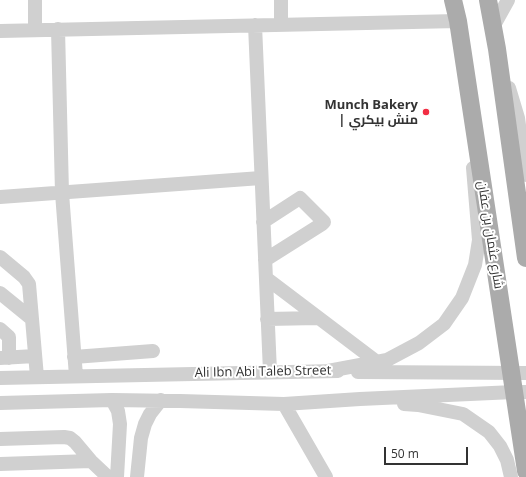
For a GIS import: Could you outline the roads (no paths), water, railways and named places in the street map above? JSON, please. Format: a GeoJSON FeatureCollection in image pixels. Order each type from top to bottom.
{"type":"FeatureCollection","features":[{"type":"Feature","properties":{"kind":"main road","name":"شارع عثمان بن عفان"},"geometry":{"type":"LineString","coordinates":[[453,0],[458,21],[518,374],[526,471]]}},
{"type":"Feature","properties":{"kind":"main road"},"geometry":{"type":"LineString","coordinates":[[488,0],[497,49],[526,258]]}},
{"type":"Feature","properties":{"kind":"street"},"geometry":{"type":"LineString","coordinates":[[35,0],[35,30]]}},
{"type":"Feature","properties":{"kind":"street"},"geometry":{"type":"LineString","coordinates":[[281,0],[281,25]]}},
{"type":"Feature","properties":{"kind":"street"},"geometry":{"type":"LineString","coordinates":[[493,27],[508,0]]}},
{"type":"Feature","properties":{"kind":"street"},"geometry":{"type":"LineString","coordinates":[[0,30],[458,21],[470,117],[479,240],[475,265],[462,298],[444,324],[419,343],[387,360],[328,371]]}},
{"type":"Feature","properties":{"kind":"street"},"geometry":{"type":"LineString","coordinates":[[255,25],[270,372]]}},
{"type":"Feature","properties":{"kind":"street"},"geometry":{"type":"LineString","coordinates":[[58,29],[62,193],[76,376]]}},
{"type":"Feature","properties":{"kind":"street"},"geometry":{"type":"LineString","coordinates":[[497,49],[518,118],[526,176]]}},
{"type":"Feature","properties":{"kind":"street"},"geometry":{"type":"LineString","coordinates":[[0,197],[261,178]]}},
{"type":"Feature","properties":{"kind":"street"},"geometry":{"type":"LineString","coordinates":[[263,222],[300,198],[324,222],[265,260]]}},
{"type":"Feature","properties":{"kind":"street"},"geometry":{"type":"LineString","coordinates":[[0,258],[24,277],[29,284],[37,377]]}},
{"type":"Feature","properties":{"kind":"street"},"geometry":{"type":"LineString","coordinates":[[266,278],[377,362]]}},
{"type":"Feature","properties":{"kind":"street"},"geometry":{"type":"LineString","coordinates":[[0,293],[32,319]]}},
{"type":"Feature","properties":{"kind":"street"},"geometry":{"type":"LineString","coordinates":[[268,319],[318,318]]}},
{"type":"Feature","properties":{"kind":"street"},"geometry":{"type":"LineString","coordinates":[[0,329],[9,337],[5,358],[35,356]]}},
{"type":"Feature","properties":{"kind":"street"},"geometry":{"type":"LineString","coordinates":[[74,357],[153,351]]}},
{"type":"Feature","properties":{"kind":"street"},"geometry":{"type":"LineString","coordinates":[[111,354],[111,362],[120,375]]}},
{"type":"Feature","properties":{"kind":"street","name":"Ali Ibn Abi Taleb Street"},"geometry":{"type":"LineString","coordinates":[[0,378],[328,371],[518,374]]}},
{"type":"Feature","properties":{"kind":"street"},"geometry":{"type":"LineString","coordinates":[[0,403],[161,400],[284,404],[520,392]]}},
{"type":"Feature","properties":{"kind":"street"},"geometry":{"type":"LineString","coordinates":[[360,399],[418,405],[463,414],[488,432],[500,446],[507,460],[511,477]]}},
{"type":"Feature","properties":{"kind":"street"},"geometry":{"type":"LineString","coordinates":[[112,400],[118,411],[120,424],[117,477]]}},
{"type":"Feature","properties":{"kind":"street"},"geometry":{"type":"LineString","coordinates":[[137,477],[141,438],[145,424],[150,414],[161,400]]}},
{"type":"Feature","properties":{"kind":"street"},"geometry":{"type":"LineString","coordinates":[[284,404],[326,477]]}},
{"type":"Feature","properties":{"kind":"street"},"geometry":{"type":"LineString","coordinates":[[120,436],[127,432],[132,432],[141,438]]}},
{"type":"Feature","properties":{"kind":"street"},"geometry":{"type":"LineString","coordinates":[[0,439],[70,438],[108,477]]}},
{"type":"Feature","properties":{"kind":"street"},"geometry":{"type":"LineString","coordinates":[[0,464],[91,461]]}},
{"type":"Feature","properties":{"kind":"place","name":"Munch Bakery | منش بيكري"},"geometry":{"type":"Point","coordinates":[426,112]}}]}
